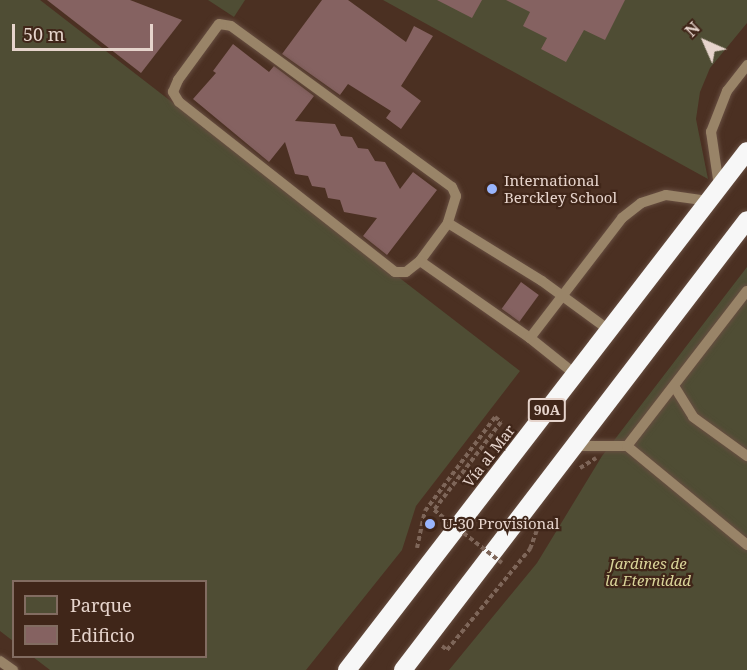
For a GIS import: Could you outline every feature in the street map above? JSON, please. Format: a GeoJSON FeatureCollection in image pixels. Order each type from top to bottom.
{"type":"FeatureCollection","features":[{"type":"Feature","properties":{"kind":"highway","name":"Vía al Mar"},"geometry":{"type":"LineString","coordinates":[[347,670],[747,151]]}},
{"type":"Feature","properties":{"kind":"highway","name":"90A"},"geometry":{"type":"LineString","coordinates":[[403,670],[747,220]]}},
{"type":"Feature","properties":{"kind":"lane"},"geometry":{"type":"LineString","coordinates":[[219,24],[231,26],[452,188],[456,196],[448,223],[420,261],[406,272],[395,272],[178,102],[173,92],[178,80],[210,32],[219,24]]}},
{"type":"Feature","properties":{"kind":"lane"},"geometry":{"type":"LineString","coordinates":[[531,338],[622,218],[641,203],[666,195],[713,194],[711,132],[727,91],[747,65]]}},
{"type":"Feature","properties":{"kind":"lane"},"geometry":{"type":"LineString","coordinates":[[448,223],[609,330]]}},
{"type":"Feature","properties":{"kind":"lane"},"geometry":{"type":"LineString","coordinates":[[420,261],[531,338],[575,374]]}},
{"type":"Feature","properties":{"kind":"lane"},"geometry":{"type":"LineString","coordinates":[[627,446],[747,291]]}},
{"type":"Feature","properties":{"kind":"lane"},"geometry":{"type":"LineString","coordinates":[[674,386],[693,417],[747,456]]}},
{"type":"Feature","properties":{"kind":"lane"},"geometry":{"type":"LineString","coordinates":[[575,446],[627,446],[747,545]]}},
{"type":"Feature","properties":{"kind":"lane"},"geometry":{"type":"LineString","coordinates":[[0,661],[13,670]]}},
{"type":"Feature","properties":{"kind":"path"},"geometry":{"type":"LineString","coordinates":[[425,511],[495,417],[501,422],[434,510],[502,563]]}},
{"type":"Feature","properties":{"kind":"green space"},"geometry":{"type":"Polygon","coordinates":[[[0,0],[40,0],[520,371],[416,506],[402,550],[306,670],[50,670],[34,658],[207,658],[207,580],[12,580],[12,640],[0,631],[0,0]]]}},
{"type":"Feature","properties":{"kind":"green space"},"geometry":{"type":"Polygon","coordinates":[[[208,0],[245,0],[234,17],[208,0]]]}},
{"type":"Feature","properties":{"kind":"green space"},"geometry":{"type":"Polygon","coordinates":[[[383,0],[747,0],[747,23],[710,68],[700,92],[696,119],[708,179],[383,0]]]}},
{"type":"Feature","properties":{"kind":"green space","name":"Jardines de la Eternidad"},"geometry":{"type":"Polygon","coordinates":[[[747,267],[747,670],[449,670],[537,563],[602,456],[747,267]]]}},
{"type":"Feature","properties":{"kind":"building"},"geometry":{"type":"Polygon","coordinates":[[[47,0],[130,0],[182,20],[141,73],[47,0]]]}},
{"type":"Feature","properties":{"kind":"building"},"geometry":{"type":"Polygon","coordinates":[[[322,0],[348,0],[406,42],[414,26],[433,36],[401,86],[421,101],[401,129],[386,118],[391,111],[348,84],[340,95],[282,54],[322,0]]]}},
{"type":"Feature","properties":{"kind":"building"},"geometry":{"type":"Polygon","coordinates":[[[437,0],[482,0],[472,18],[437,0]]]}},
{"type":"Feature","properties":{"kind":"building"},"geometry":{"type":"Polygon","coordinates":[[[506,0],[625,0],[605,40],[584,30],[566,62],[541,49],[547,38],[523,26],[530,12],[506,0]]]}},
{"type":"Feature","properties":{"kind":"building"},"geometry":{"type":"Polygon","coordinates":[[[233,44],[269,72],[274,66],[314,96],[295,121],[335,124],[341,136],[352,137],[358,148],[368,149],[375,161],[385,162],[400,189],[413,172],[437,190],[387,255],[363,236],[377,218],[344,212],[340,200],[328,198],[325,188],[312,186],[308,176],[295,174],[285,142],[269,162],[193,99],[216,73],[213,71],[233,44]]]}},
{"type":"Feature","properties":{"kind":"building"},"geometry":{"type":"Polygon","coordinates":[[[521,282],[539,295],[519,322],[502,309],[521,282]]]}},
{"type":"Feature","properties":{"kind":"place","name":"International Berckley School"},"geometry":{"type":"Point","coordinates":[492,189]}},
{"type":"Feature","properties":{"kind":"place","name":"U-30 Provisional"},"geometry":{"type":"Point","coordinates":[430,524]}}]}
